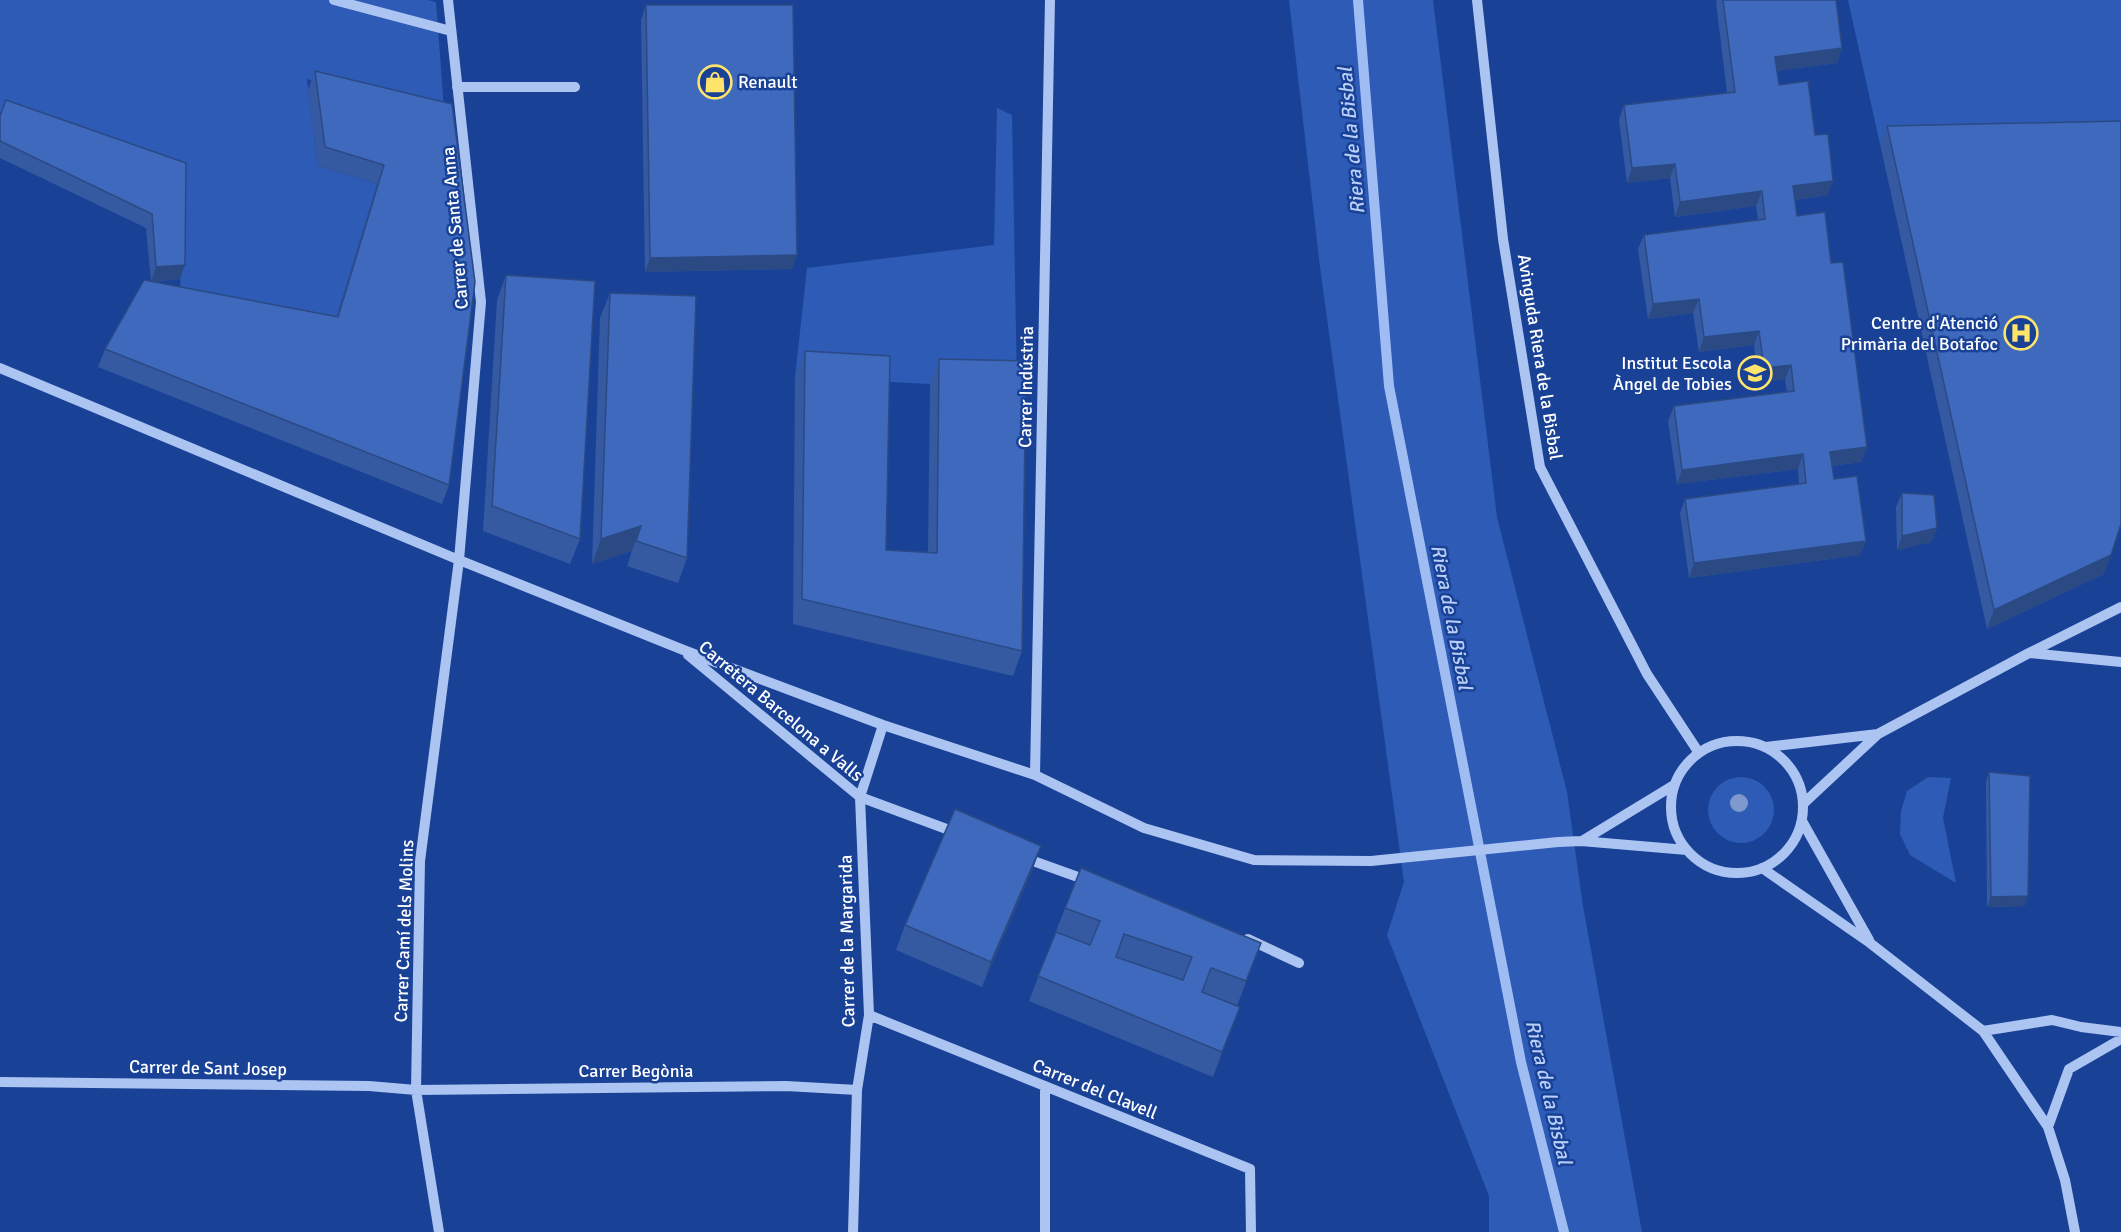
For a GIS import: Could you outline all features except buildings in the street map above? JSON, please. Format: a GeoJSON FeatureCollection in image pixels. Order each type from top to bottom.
{"type":"FeatureCollection","features":[{"type":"Feature","properties":{"kind":"street"},"geometry":{"type":"LineString","coordinates":[[334,0],[451,31]]}},
{"type":"Feature","properties":{"kind":"street","name":"Carrer de Santa Anna"},"geometry":{"type":"LineString","coordinates":[[448,0],[481,302],[459,560]]}},
{"type":"Feature","properties":{"kind":"street","name":"Carrer Indústria"},"geometry":{"type":"LineString","coordinates":[[1035,775],[1050,0]]}},
{"type":"Feature","properties":{"kind":"street","name":"Avinguda Riera de la Bisbal"},"geometry":{"type":"LineString","coordinates":[[1477,0],[1503,239],[1540,467],[1647,674],[1699,753]]}},
{"type":"Feature","properties":{"kind":"street"},"geometry":{"type":"LineString","coordinates":[[457,87],[575,87]]}},
{"type":"Feature","properties":{"kind":"street"},"geometry":{"type":"LineString","coordinates":[[0,368],[459,560],[680,648],[883,725],[1035,775],[1144,828],[1254,860],[1371,861],[1581,841],[1687,850]]}},
{"type":"Feature","properties":{"kind":"street","name":"Carrer Camí dels Molins"},"geometry":{"type":"LineString","coordinates":[[439,1232],[416,1090],[420,861],[459,560]]}},
{"type":"Feature","properties":{"kind":"street"},"geometry":{"type":"LineString","coordinates":[[1804,803],[1878,734],[2121,607]]}},
{"type":"Feature","properties":{"kind":"street","name":"Carretera Barcelona a Valls"},"geometry":{"type":"LineString","coordinates":[[680,648],[860,797],[971,838]]}},
{"type":"Feature","properties":{"kind":"street"},"geometry":{"type":"LineString","coordinates":[[2030,653],[2121,662]]}},
{"type":"Feature","properties":{"kind":"street","name":"Carrer de la Margarida"},"geometry":{"type":"LineString","coordinates":[[853,1232],[857,1090],[869,1015],[860,797],[883,725]]}},
{"type":"Feature","properties":{"kind":"street"},"geometry":{"type":"LineString","coordinates":[[1766,747],[1878,734]]}},
{"type":"Feature","properties":{"kind":"street"},"geometry":{"type":"LineString","coordinates":[[1731,740],[1750,741],[1766,747],[1786,760],[1799,780],[1804,803],[1802,821],[1794,841],[1780,857],[1762,868],[1746,872],[1722,871],[1699,861],[1687,850],[1678,836],[1672,819],[1671,802],[1674,785],[1688,762],[1714,744],[1731,740]]}},
{"type":"Feature","properties":{"kind":"street"},"geometry":{"type":"LineString","coordinates":[[1581,841],[1674,785]]}},
{"type":"Feature","properties":{"kind":"street"},"geometry":{"type":"LineString","coordinates":[[1802,821],[1870,943]]}},
{"type":"Feature","properties":{"kind":"street"},"geometry":{"type":"LineString","coordinates":[[1016,855],[1105,887]]}},
{"type":"Feature","properties":{"kind":"street"},"geometry":{"type":"LineString","coordinates":[[1762,868],[1870,943],[1983,1031],[2048,1127],[2065,1180],[2074,1232]]}},
{"type":"Feature","properties":{"kind":"street"},"geometry":{"type":"LineString","coordinates":[[1238,935],[1299,963]]}},
{"type":"Feature","properties":{"kind":"street","name":"Carrer del Clavell"},"geometry":{"type":"LineString","coordinates":[[869,1015],[1250,1169],[1251,1232]]}},
{"type":"Feature","properties":{"kind":"street"},"geometry":{"type":"LineString","coordinates":[[1983,1031],[2052,1020],[2081,1027],[2121,1032]]}},
{"type":"Feature","properties":{"kind":"street"},"geometry":{"type":"LineString","coordinates":[[2048,1127],[2069,1069],[2121,1039]]}},
{"type":"Feature","properties":{"kind":"street","name":"Carrer de Sant Josep"},"geometry":{"type":"LineString","coordinates":[[0,1082],[369,1086],[416,1090]]}},
{"type":"Feature","properties":{"kind":"street","name":"Carrer Begònia"},"geometry":{"type":"LineString","coordinates":[[416,1090],[786,1086],[857,1090]]}},
{"type":"Feature","properties":{"kind":"street"},"geometry":{"type":"LineString","coordinates":[[1045,1086],[1045,1232]]}},
{"type":"Feature","properties":{"kind":"shaded area"},"geometry":{"type":"Polygon","coordinates":[[[0,0],[428,0],[436,2],[445,122],[307,79],[318,166],[377,184],[331,335],[182,309],[181,178],[0,117],[0,0]]]}},
{"type":"Feature","properties":{"kind":"shaded area"},"geometry":{"type":"Polygon","coordinates":[[[1289,0],[1433,0],[1497,517],[1567,792],[1583,906],[1642,1232],[1489,1232],[1489,1196],[1387,935],[1404,882],[1320,267],[1289,0]]]}},
{"type":"Feature","properties":{"kind":"shaded area"},"geometry":{"type":"Polygon","coordinates":[[[1848,0],[2121,0],[2121,140],[1880,144],[1848,0]]]}},
{"type":"Feature","properties":{"kind":"shaded area"},"geometry":{"type":"Polygon","coordinates":[[[997,108],[1012,115],[1017,386],[795,377],[807,268],[994,245],[997,108]]]}},
{"type":"Feature","properties":{"kind":"shaded area"},"geometry":{"type":"Polygon","coordinates":[[[1741,777],[1754,780],[1764,787],[1771,797],[1774,810],[1771,823],[1764,833],[1754,840],[1741,843],[1728,840],[1718,833],[1711,823],[1708,810],[1711,797],[1718,787],[1728,780],[1741,777]]]}},
{"type":"Feature","properties":{"kind":"shaded area"},"geometry":{"type":"Polygon","coordinates":[[[1928,777],[1951,778],[1943,818],[1956,883],[1910,855],[1900,834],[1901,811],[1907,791],[1928,777]]]}},
{"type":"Feature","properties":{"kind":"waterway","name":"Riera de la Bisbal"},"geometry":{"type":"LineString","coordinates":[[1358,0],[1389,386],[1521,1062],[1564,1232]]}},
{"type":"Feature","properties":{"kind":"place","name":"Renault"},"geometry":{"type":"Point","coordinates":[715,82]}},
{"type":"Feature","properties":{"kind":"place","name":"Centre d'Atenció Primària del Botafoc"},"geometry":{"type":"Point","coordinates":[2021,333]}},
{"type":"Feature","properties":{"kind":"place","name":"Institut Escola Àngel de Tobies"},"geometry":{"type":"Point","coordinates":[1755,373]}}]}
